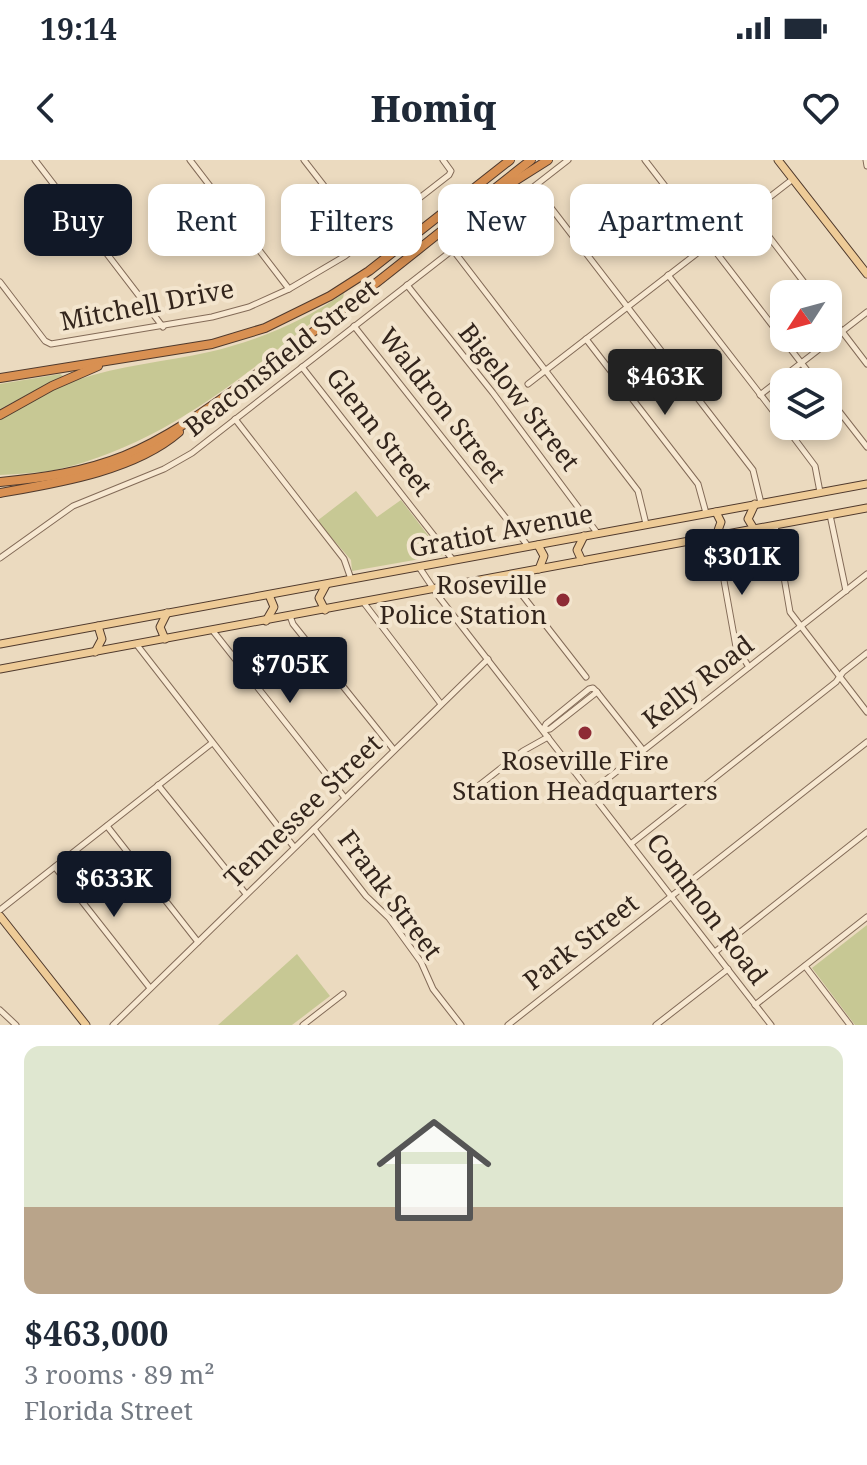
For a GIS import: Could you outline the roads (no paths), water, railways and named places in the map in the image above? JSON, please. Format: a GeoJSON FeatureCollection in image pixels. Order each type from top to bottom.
{"type":"FeatureCollection","features":[{"type":"Feature","properties":{"kind":"highway"},"geometry":{"type":"LineString","coordinates":[[476,184],[501,160]]}},
{"type":"Feature","properties":{"kind":"highway"},"geometry":{"type":"LineString","coordinates":[[479,184],[510,160]]}},
{"type":"Feature","properties":{"kind":"highway"},"geometry":{"type":"LineString","coordinates":[[0,493],[80,477],[124,462],[171,439],[287,353],[531,160]]}},
{"type":"Feature","properties":{"kind":"highway"},"geometry":{"type":"LineString","coordinates":[[404,258],[548,160]]}},
{"type":"Feature","properties":{"kind":"highway"},"geometry":{"type":"LineString","coordinates":[[0,378],[212,344],[252,334],[330,296],[369,271],[438,216]]}},
{"type":"Feature","properties":{"kind":"highway"},"geometry":{"type":"LineString","coordinates":[[0,415],[52,386],[110,361]]}},
{"type":"Feature","properties":{"kind":"highway"},"geometry":{"type":"LineString","coordinates":[[0,482],[63,475],[90,468],[137,450],[190,423]]}},
{"type":"Feature","properties":{"kind":"main road"},"geometry":{"type":"LineString","coordinates":[[778,160],[867,274]]}},
{"type":"Feature","properties":{"kind":"main road","name":"Gratiot Avenue"},"geometry":{"type":"LineString","coordinates":[[0,644],[867,484]]}},
{"type":"Feature","properties":{"kind":"main road"},"geometry":{"type":"LineString","coordinates":[[754,529],[748,519],[758,503]]}},
{"type":"Feature","properties":{"kind":"main road","name":"Gratiot Avenue"},"geometry":{"type":"LineString","coordinates":[[0,669],[867,508]]}},
{"type":"Feature","properties":{"kind":"main road"},"geometry":{"type":"LineString","coordinates":[[716,512],[721,522],[716,536]]}},
{"type":"Feature","properties":{"kind":"main road"},"geometry":{"type":"LineString","coordinates":[[582,561],[577,550],[584,536]]}},
{"type":"Feature","properties":{"kind":"main road"},"geometry":{"type":"LineString","coordinates":[[538,545],[544,556],[539,569]]}},
{"type":"Feature","properties":{"kind":"main road"},"geometry":{"type":"LineString","coordinates":[[325,610],[319,598],[326,585]]}},
{"type":"Feature","properties":{"kind":"main road"},"geometry":{"type":"LineString","coordinates":[[266,621],[274,607],[269,595]]}},
{"type":"Feature","properties":{"kind":"main road"},"geometry":{"type":"LineString","coordinates":[[165,639],[160,627],[167,613]]}},
{"type":"Feature","properties":{"kind":"main road"},"geometry":{"type":"LineString","coordinates":[[95,652],[102,639],[98,626]]}},
{"type":"Feature","properties":{"kind":"main road"},"geometry":{"type":"LineString","coordinates":[[1,917],[86,1025]]}},
{"type":"Feature","properties":{"kind":"street"},"geometry":{"type":"LineString","coordinates":[[35,160],[163,327]]}},
{"type":"Feature","properties":{"kind":"street"},"geometry":{"type":"LineString","coordinates":[[190,160],[289,289]]}},
{"type":"Feature","properties":{"kind":"street"},"geometry":{"type":"LineString","coordinates":[[304,160],[323,184]]}},
{"type":"Feature","properties":{"kind":"street","name":"Mitchell Drive"},"geometry":{"type":"LineString","coordinates":[[422,196],[451,173],[443,160]]}},
{"type":"Feature","properties":{"kind":"street","name":"Beaconsfield Street"},"geometry":{"type":"LineString","coordinates":[[538,184],[568,160]]}},
{"type":"Feature","properties":{"kind":"street"},"geometry":{"type":"LineString","coordinates":[[645,160],[664,184]]}},
{"type":"Feature","properties":{"kind":"street"},"geometry":{"type":"LineString","coordinates":[[772,195],[793,179]]}},
{"type":"Feature","properties":{"kind":"street"},"geometry":{"type":"LineString","coordinates":[[554,213],[753,470],[758,503]]}},
{"type":"Feature","properties":{"kind":"street"},"geometry":{"type":"LineString","coordinates":[[772,241],[802,280]]}},
{"type":"Feature","properties":{"kind":"street","name":"Mitchell Drive"},"geometry":{"type":"LineString","coordinates":[[0,282],[49,343],[163,327],[228,313],[289,289],[343,256]]}},
{"type":"Feature","properties":{"kind":"street","name":"Beaconsfield Street"},"geometry":{"type":"LineString","coordinates":[[0,558],[64,511],[172,465],[445,256]]}},
{"type":"Feature","properties":{"kind":"street"},"geometry":{"type":"LineString","coordinates":[[458,256],[640,493],[646,524]]}},
{"type":"Feature","properties":{"kind":"street"},"geometry":{"type":"LineString","coordinates":[[528,384],[692,256]]}},
{"type":"Feature","properties":{"kind":"street"},"geometry":{"type":"LineString","coordinates":[[719,256],[805,368]]}},
{"type":"Feature","properties":{"kind":"street"},"geometry":{"type":"LineString","coordinates":[[668,275],[770,408]]}},
{"type":"Feature","properties":{"kind":"street","name":"Bigelow Street"},"geometry":{"type":"LineString","coordinates":[[407,285],[493,393],[598,534]]}},
{"type":"Feature","properties":{"kind":"street"},"geometry":{"type":"LineString","coordinates":[[867,312],[842,331],[867,364]]}},
{"type":"Feature","properties":{"kind":"street","name":"Waldron Street"},"geometry":{"type":"LineString","coordinates":[[354,326],[528,546]]}},
{"type":"Feature","properties":{"kind":"street"},"geometry":{"type":"LineString","coordinates":[[586,339],[698,484],[706,513]]}},
{"type":"Feature","properties":{"kind":"street"},"geometry":{"type":"LineString","coordinates":[[760,395],[815,352]]}},
{"type":"Feature","properties":{"kind":"street","name":"Glenn Street"},"geometry":{"type":"LineString","coordinates":[[302,367],[453,560]]}},
{"type":"Feature","properties":{"kind":"street"},"geometry":{"type":"LineString","coordinates":[[842,415],[867,447]]}},
{"type":"Feature","properties":{"kind":"street"},"geometry":{"type":"LineString","coordinates":[[235,419],[344,559],[352,580]]}},
{"type":"Feature","properties":{"kind":"street"},"geometry":{"type":"LineString","coordinates":[[795,440],[814,465],[820,492]]}},
{"type":"Feature","properties":{"kind":"street"},"geometry":{"type":"LineString","coordinates":[[830,515],[846,591]]}},
{"type":"Feature","properties":{"kind":"street"},"geometry":{"type":"LineString","coordinates":[[775,525],[790,612],[867,712]]}},
{"type":"Feature","properties":{"kind":"street"},"geometry":{"type":"LineString","coordinates":[[716,536],[736,647],[749,667]]}},
{"type":"Feature","properties":{"kind":"street","name":"Common Road"},"geometry":{"type":"LineString","coordinates":[[419,567],[771,1025]]}},
{"type":"Feature","properties":{"kind":"street"},"geometry":{"type":"LineString","coordinates":[[509,574],[586,677]]}},
{"type":"Feature","properties":{"kind":"street","name":"Kelly Road"},"geometry":{"type":"LineString","coordinates":[[592,791],[867,574]]}},
{"type":"Feature","properties":{"kind":"street"},"geometry":{"type":"LineString","coordinates":[[364,603],[441,704]]}},
{"type":"Feature","properties":{"kind":"street"},"geometry":{"type":"LineString","coordinates":[[290,616],[293,624],[394,750]]}},
{"type":"Feature","properties":{"kind":"street"},"geometry":{"type":"LineString","coordinates":[[213,631],[345,798]]}},
{"type":"Feature","properties":{"kind":"street"},"geometry":{"type":"LineString","coordinates":[[137,645],[294,847]]}},
{"type":"Feature","properties":{"kind":"street"},"geometry":{"type":"LineString","coordinates":[[632,844],[836,682],[867,653]]}},
{"type":"Feature","properties":{"kind":"street","name":"Tennessee Street"},"geometry":{"type":"LineString","coordinates":[[113,1025],[488,659]]}},
{"type":"Feature","properties":{"kind":"street"},"geometry":{"type":"LineString","coordinates":[[543,730],[550,729],[597,692],[643,750]]}},
{"type":"Feature","properties":{"kind":"street"},"geometry":{"type":"LineString","coordinates":[[477,787],[523,751],[548,737]]}},
{"type":"Feature","properties":{"kind":"street","name":"Park Street"},"geometry":{"type":"LineString","coordinates":[[508,1025],[867,742]]}},
{"type":"Feature","properties":{"kind":"street"},"geometry":{"type":"LineString","coordinates":[[1,917],[55,867],[212,743]]}},
{"type":"Feature","properties":{"kind":"street"},"geometry":{"type":"LineString","coordinates":[[158,785],[246,894]]}},
{"type":"Feature","properties":{"kind":"street"},"geometry":{"type":"LineString","coordinates":[[107,826],[198,942]]}},
{"type":"Feature","properties":{"kind":"street","name":"Frank Street"},"geometry":{"type":"LineString","coordinates":[[314,829],[366,896],[389,918],[421,962],[433,989],[461,1025]]}},
{"type":"Feature","properties":{"kind":"street"},"geometry":{"type":"LineString","coordinates":[[715,952],[867,832]]}},
{"type":"Feature","properties":{"kind":"street"},"geometry":{"type":"LineString","coordinates":[[55,867],[150,988]]}},
{"type":"Feature","properties":{"kind":"street"},"geometry":{"type":"LineString","coordinates":[[755,1005],[867,917]]}},
{"type":"Feature","properties":{"kind":"street"},"geometry":{"type":"LineString","coordinates":[[805,966],[850,1025]]}},
{"type":"Feature","properties":{"kind":"street"},"geometry":{"type":"LineString","coordinates":[[656,1025],[728,969]]}},
{"type":"Feature","properties":{"kind":"street"},"geometry":{"type":"LineString","coordinates":[[303,1025],[343,994]]}},
{"type":"Feature","properties":{"kind":"street"},"geometry":{"type":"LineString","coordinates":[[0,1010],[16,1025]]}},
{"type":"Feature","properties":{"kind":"place","name":"Roseville Police Station"},"geometry":{"type":"Point","coordinates":[563,600]}},
{"type":"Feature","properties":{"kind":"place","name":"Roseville Fire Station Headquarters"},"geometry":{"type":"Point","coordinates":[585,733]}}]}
